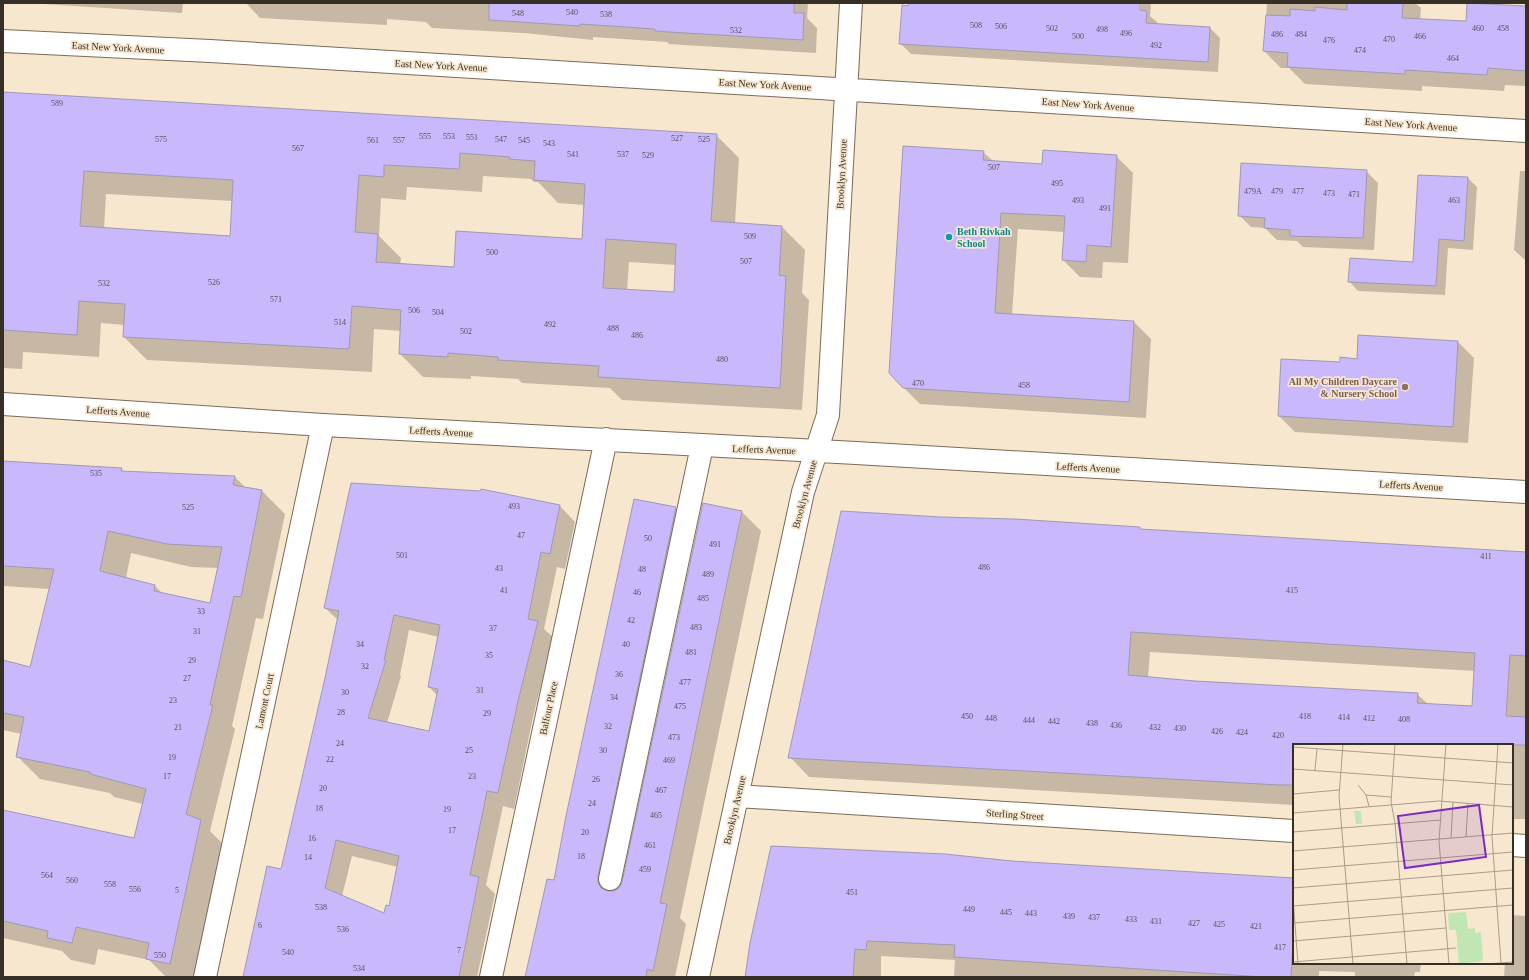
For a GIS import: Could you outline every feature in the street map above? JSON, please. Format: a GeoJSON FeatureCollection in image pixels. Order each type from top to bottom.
{"type":"FeatureCollection","features":[{"type":"Feature","properties":{"kind":"street","name":"Brooklyn Avenue"},"geometry":{"type":"LineString","coordinates":[[698,977],[803,492],[828,415],[851,3]]}},
{"type":"Feature","properties":{"kind":"street","name":"East New York Avenue"},"geometry":{"type":"LineString","coordinates":[[3,41],[226,52],[1526,131]]}},
{"type":"Feature","properties":{"kind":"street","name":"Lefferts Avenue"},"geometry":{"type":"LineString","coordinates":[[3,404],[323,425],[606,439],[702,446],[816,451],[1526,492]]}},
{"type":"Feature","properties":{"kind":"street","name":"Lamont Court"},"geometry":{"type":"LineString","coordinates":[[205,977],[323,425]]}},
{"type":"Feature","properties":{"kind":"street","name":"Balfour Place"},"geometry":{"type":"LineString","coordinates":[[491,977],[606,439]]}},
{"type":"Feature","properties":{"kind":"street"},"geometry":{"type":"LineString","coordinates":[[610,879],[702,446]]}},
{"type":"Feature","properties":{"kind":"street","name":"Sterling Street"},"geometry":{"type":"LineString","coordinates":[[737,796],[1293,831]]}},
{"type":"Feature","properties":{"kind":"street"},"geometry":{"type":"LineString","coordinates":[[1513,845],[1526,846]]}},
{"type":"Feature","properties":{"kind":"building"},"geometry":{"type":"Polygon","coordinates":[[[489,3],[794,3],[794,13],[804,13],[803,40],[655,31],[655,29],[580,24],[580,26],[489,20],[489,3]]]}},
{"type":"Feature","properties":{"kind":"building"},"geometry":{"type":"Polygon","coordinates":[[[908,3],[1140,3],[1140,10],[1147,11],[1146,23],[1210,27],[1208,62],[899,44],[902,5],[908,6],[908,3]]]}},
{"type":"Feature","properties":{"kind":"building"},"geometry":{"type":"Polygon","coordinates":[[[1347,3],[1403,3],[1402,18],[1466,21],[1467,3],[1526,6],[1526,71],[1488,68],[1487,75],[1405,70],[1405,74],[1287,67],[1288,53],[1263,51],[1266,15],[1290,16],[1290,9],[1315,11],[1315,7],[1347,10],[1347,3]]]}},
{"type":"Feature","properties":{"kind":"building"},"geometry":{"type":"Polygon","coordinates":[[[3,92],[717,134],[711,221],[782,226],[779,275],[786,276],[780,388],[598,377],[599,366],[498,360],[498,357],[448,353],[448,357],[399,354],[401,310],[352,306],[349,349],[123,337],[125,304],[79,301],[77,335],[3,330],[3,92]],[[460,153],[459,169],[384,165],[384,177],[359,175],[355,232],[378,234],[376,262],[454,267],[456,231],[582,239],[585,184],[534,180],[535,161],[509,159],[510,157],[460,153]],[[84,171],[80,226],[230,236],[233,180],[84,171]],[[606,239],[603,288],[674,292],[676,244],[606,239]]]}},
{"type":"Feature","properties":{"kind":"building","name":"Beth Rivkah School"},"geometry":{"type":"Polygon","coordinates":[[[903,146],[984,151],[983,160],[1042,164],[1043,150],[1117,155],[1111,247],[1087,245],[1086,262],[1062,260],[1065,216],[1001,213],[995,313],[1134,321],[1129,402],[903,388],[889,373],[903,146]]]}},
{"type":"Feature","properties":{"kind":"building"},"geometry":{"type":"Polygon","coordinates":[[[1241,163],[1367,170],[1363,238],[1290,236],[1290,230],[1264,228],[1265,218],[1238,216],[1241,163]]]}},
{"type":"Feature","properties":{"kind":"building"},"geometry":{"type":"Polygon","coordinates":[[[1418,175],[1468,177],[1464,241],[1439,239],[1436,286],[1348,282],[1350,258],[1413,262],[1418,175]]]}},
{"type":"Feature","properties":{"kind":"building","name":"All My Children Daycare & Nursery School"},"geometry":{"type":"Polygon","coordinates":[[[1358,335],[1458,341],[1453,427],[1278,416],[1281,359],[1340,362],[1340,357],[1357,359],[1358,335]]]}},
{"type":"Feature","properties":{"kind":"building"},"geometry":{"type":"Polygon","coordinates":[[[3,461],[122,468],[121,471],[235,476],[233,485],[262,490],[241,597],[234,596],[210,705],[213,705],[186,814],[201,820],[170,964],[146,959],[149,943],[76,927],[72,943],[47,938],[48,931],[3,921],[3,810],[134,838],[146,789],[90,774],[90,772],[16,757],[24,717],[3,713],[3,660],[30,667],[54,569],[3,566],[3,461]],[[108,531],[100,571],[155,585],[154,591],[210,603],[222,547],[167,544],[108,531]]]}},
{"type":"Feature","properties":{"kind":"building"},"geometry":{"type":"Polygon","coordinates":[[[351,483],[480,491],[481,489],[560,505],[550,554],[541,552],[528,619],[538,621],[518,701],[498,793],[487,791],[470,875],[479,877],[459,977],[243,977],[267,866],[281,869],[325,678],[339,611],[324,608],[351,483]],[[394,615],[384,660],[386,660],[368,718],[429,731],[438,689],[428,687],[440,625],[394,615]],[[336,840],[325,888],[384,913],[386,905],[389,906],[399,856],[336,840]]]}},
{"type":"Feature","properties":{"kind":"building"},"geometry":{"type":"Polygon","coordinates":[[[634,499],[676,507],[598,876],[598,882],[601,888],[608,891],[614,891],[619,888],[622,882],[703,503],[742,511],[660,903],[667,904],[653,971],[647,969],[646,977],[525,977],[547,879],[554,880],[566,816],[634,499]]]}},
{"type":"Feature","properties":{"kind":"building"},"geometry":{"type":"Polygon","coordinates":[[[841,511],[941,517],[1015,519],[1140,527],[1140,529],[1526,552],[1526,656],[1510,655],[1506,716],[1526,717],[1526,745],[1293,744],[1293,785],[788,758],[841,511]],[[1131,632],[1128,675],[1195,681],[1418,693],[1417,703],[1472,706],[1475,653],[1131,632]]]}},
{"type":"Feature","properties":{"kind":"building"},"geometry":{"type":"Polygon","coordinates":[[[771,846],[945,854],[1012,861],[1293,878],[1293,942],[1291,977],[1264,977],[954,957],[955,945],[867,941],[866,950],[855,949],[853,977],[745,977],[750,943],[771,846]]]}},
{"type":"Feature","properties":{"kind":"place","name":"Beth Rivkah School"},"geometry":{"type":"Point","coordinates":[949,237]}},
{"type":"Feature","properties":{"kind":"place","name":"All My Children Daycare & Nursery School"},"geometry":{"type":"Point","coordinates":[1405,387]}}]}
